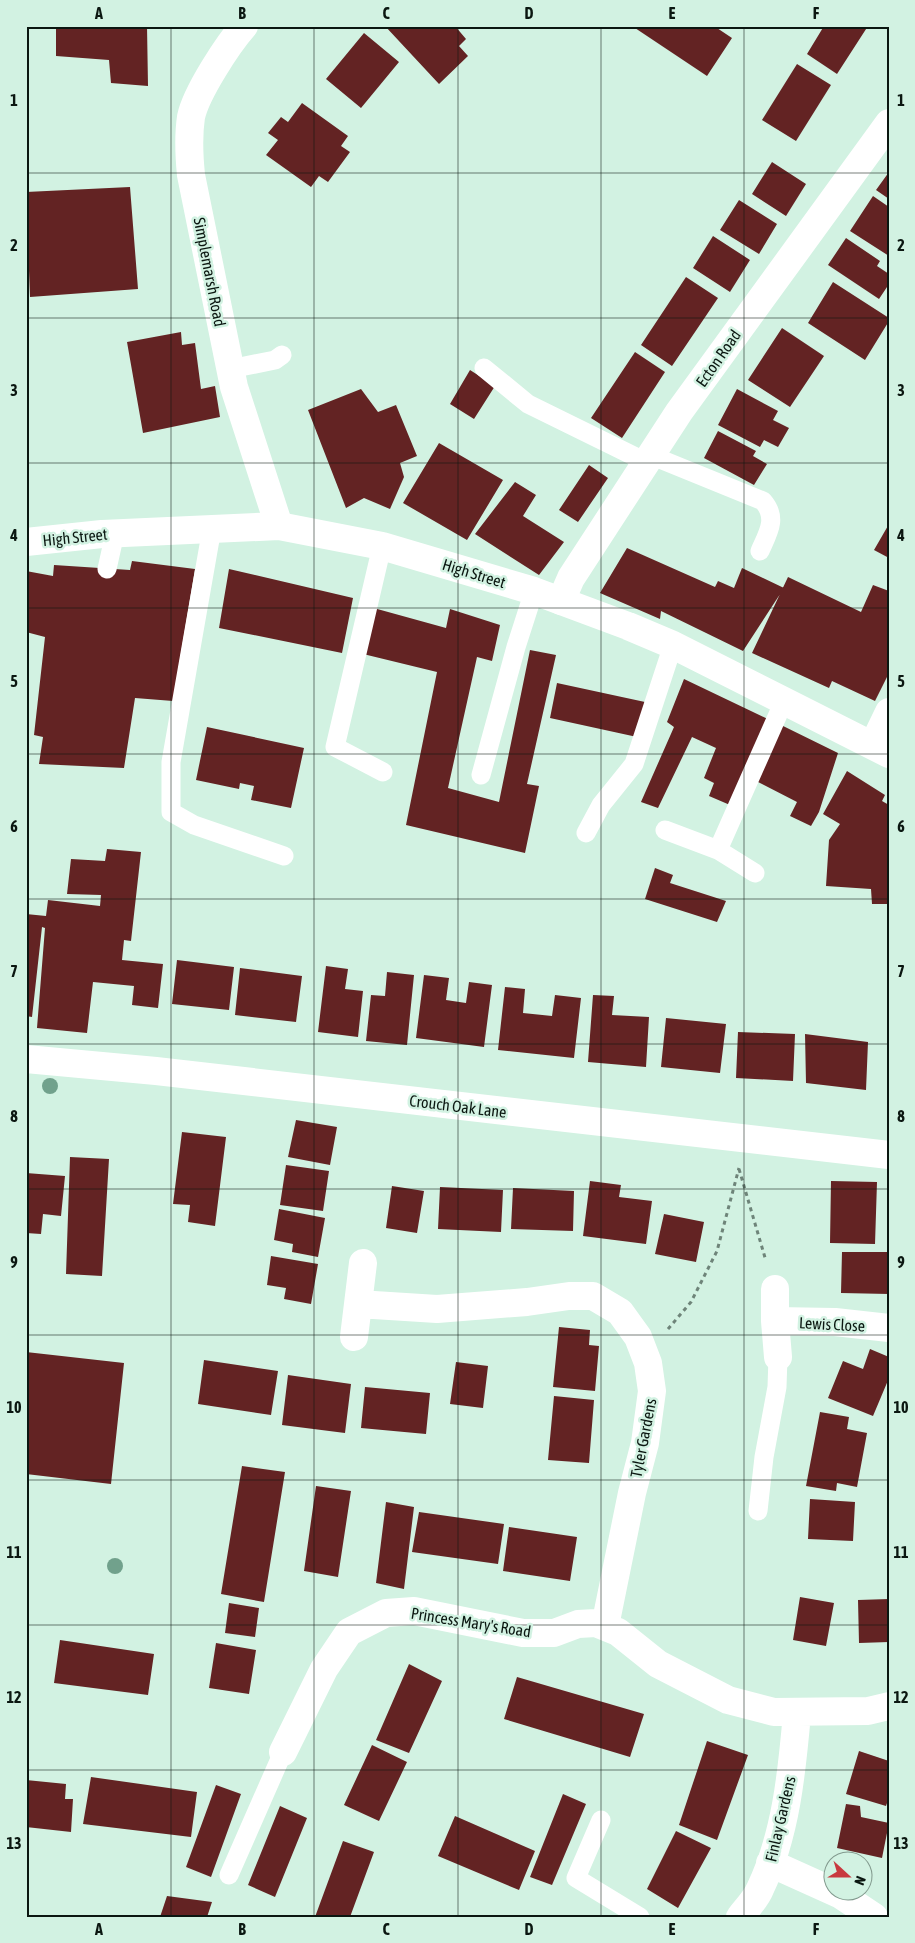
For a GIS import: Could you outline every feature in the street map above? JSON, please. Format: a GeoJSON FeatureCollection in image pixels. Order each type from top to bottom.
{"type":"FeatureCollection","features":[{"type":"Feature","properties":{"kind":"street","name":"Simplemarsh Road"},"geometry":{"type":"LineString","coordinates":[[244,26],[236,35],[206,83],[192,114],[188,142],[191,175],[230,369],[279,526]]}},
{"type":"Feature","properties":{"kind":"street","name":"Ecton Road"},"geometry":{"type":"LineString","coordinates":[[562,601],[571,578],[648,458],[792,254],[889,123]]}},
{"type":"Feature","properties":{"kind":"street","name":"High Street"},"geometry":{"type":"LineString","coordinates":[[26,542],[115,533],[279,526],[382,546],[534,591],[674,645],[881,749]]}},
{"type":"Feature","properties":{"kind":"street"},"geometry":{"type":"LineString","coordinates":[[881,749],[889,712]]}},
{"type":"Feature","properties":{"kind":"street","name":"Crouch Oak Lane"},"geometry":{"type":"LineString","coordinates":[[26,1059],[156,1071],[889,1155]]}},
{"type":"Feature","properties":{"kind":"street"},"geometry":{"type":"LineString","coordinates":[[354,1337],[363,1263]]}},
{"type":"Feature","properties":{"kind":"street","name":"Lewis Close"},"geometry":{"type":"LineString","coordinates":[[775,1290],[778,1357]]}},
{"type":"Feature","properties":{"kind":"street","name":"Tyler Gardens"},"geometry":{"type":"LineString","coordinates":[[358,1304],[437,1309],[527,1302],[569,1296],[593,1296],[620,1312],[638,1337],[645,1357],[652,1391],[645,1443],[632,1492],[605,1626]]}},
{"type":"Feature","properties":{"kind":"street","name":"Lewis Close"},"geometry":{"type":"LineString","coordinates":[[775,1322],[835,1322],[889,1328]]}},
{"type":"Feature","properties":{"kind":"street","name":"Princess Mary's Road"},"geometry":{"type":"LineString","coordinates":[[283,1752],[324,1669],[349,1632],[386,1612],[414,1611],[523,1633],[554,1633],[578,1624],[596,1623],[618,1632],[658,1664],[728,1700],[774,1712],[868,1711],[889,1706]]}},
{"type":"Feature","properties":{"kind":"street","name":"Finlay Gardens"},"geometry":{"type":"LineString","coordinates":[[740,1917],[760,1890],[777,1845],[793,1759],[797,1712]]}},
{"type":"Feature","properties":{"kind":"street"},"geometry":{"type":"LineString","coordinates":[[770,1863],[841,1895],[874,1917]]}},
{"type":"Feature","properties":{"kind":"lane"},"geometry":{"type":"LineString","coordinates":[[230,369],[275,360],[282,355]]}},
{"type":"Feature","properties":{"kind":"lane"},"geometry":{"type":"LineString","coordinates":[[484,368],[528,404],[648,458],[763,501],[770,508],[772,524],[760,551]]}},
{"type":"Feature","properties":{"kind":"lane"},"geometry":{"type":"LineString","coordinates":[[212,528],[171,762],[171,812],[194,825],[284,856]]}},
{"type":"Feature","properties":{"kind":"lane"},"geometry":{"type":"LineString","coordinates":[[107,568],[115,533]]}},
{"type":"Feature","properties":{"kind":"lane"},"geometry":{"type":"LineString","coordinates":[[382,546],[335,746],[383,772]]}},
{"type":"Feature","properties":{"kind":"lane"},"geometry":{"type":"LineString","coordinates":[[481,775],[516,647],[534,591]]}},
{"type":"Feature","properties":{"kind":"lane"},"geometry":{"type":"LineString","coordinates":[[586,833],[601,805],[634,764],[674,645]]}},
{"type":"Feature","properties":{"kind":"lane"},"geometry":{"type":"LineString","coordinates":[[718,850],[784,701]]}},
{"type":"Feature","properties":{"kind":"lane"},"geometry":{"type":"LineString","coordinates":[[665,830],[718,850],[755,873]]}},
{"type":"Feature","properties":{"kind":"lane"},"geometry":{"type":"LineString","coordinates":[[758,1511],[764,1458],[777,1387],[778,1357]]}},
{"type":"Feature","properties":{"kind":"lane"},"geometry":{"type":"LineString","coordinates":[[229,1875],[283,1752]]}},
{"type":"Feature","properties":{"kind":"lane"},"geometry":{"type":"LineString","coordinates":[[601,1820],[576,1878],[640,1917]]}},
{"type":"Feature","properties":{"kind":"path"},"geometry":{"type":"LineString","coordinates":[[645,1357],[692,1302],[717,1251],[739,1168],[775,1290]]}},
{"type":"Feature","properties":{"kind":"building"},"geometry":{"type":"Polygon","coordinates":[[[56,26],[147,26],[148,86],[111,83],[109,60],[56,56],[56,26]]]}},
{"type":"Feature","properties":{"kind":"building"},"geometry":{"type":"Polygon","coordinates":[[[385,26],[455,26],[466,39],[459,46],[468,56],[439,84],[385,26]]]}},
{"type":"Feature","properties":{"kind":"building"},"geometry":{"type":"Polygon","coordinates":[[[632,26],[714,26],[732,38],[707,76],[632,26]]]}},
{"type":"Feature","properties":{"kind":"building"},"geometry":{"type":"Polygon","coordinates":[[[824,26],[868,26],[837,74],[807,54],[824,26]]]}},
{"type":"Feature","properties":{"kind":"building"},"geometry":{"type":"Polygon","coordinates":[[[364,33],[399,62],[361,108],[326,79],[364,33]]]}},
{"type":"Feature","properties":{"kind":"building"},"geometry":{"type":"Polygon","coordinates":[[[797,64],[831,85],[796,141],[762,120],[797,64]]]}},
{"type":"Feature","properties":{"kind":"building"},"geometry":{"type":"Polygon","coordinates":[[[302,103],[348,136],[341,146],[350,152],[328,182],[319,176],[311,187],[266,155],[278,140],[268,133],[281,117],[288,122],[302,103]]]}},
{"type":"Feature","properties":{"kind":"building"},"geometry":{"type":"Polygon","coordinates":[[[772,162],[806,184],[786,216],[752,194],[772,162]]]}},
{"type":"Feature","properties":{"kind":"building"},"geometry":{"type":"Polygon","coordinates":[[[889,172],[889,199],[876,190],[889,172]]]}},
{"type":"Feature","properties":{"kind":"building"},"geometry":{"type":"Polygon","coordinates":[[[130,187],[138,289],[30,297],[26,192],[130,187]]]}},
{"type":"Feature","properties":{"kind":"building"},"geometry":{"type":"Polygon","coordinates":[[[873,196],[889,207],[889,256],[850,231],[873,196]]]}},
{"type":"Feature","properties":{"kind":"building"},"geometry":{"type":"Polygon","coordinates":[[[739,200],[777,224],[759,254],[720,230],[739,200]]]}},
{"type":"Feature","properties":{"kind":"building"},"geometry":{"type":"Polygon","coordinates":[[[713,236],[750,260],[730,292],[693,268],[713,236]]]}},
{"type":"Feature","properties":{"kind":"building"},"geometry":{"type":"Polygon","coordinates":[[[846,238],[880,261],[877,266],[889,274],[889,284],[879,299],[828,265],[846,238]]]}},
{"type":"Feature","properties":{"kind":"building"},"geometry":{"type":"Polygon","coordinates":[[[686,277],[718,298],[672,366],[641,345],[686,277]]]}},
{"type":"Feature","properties":{"kind":"building"},"geometry":{"type":"Polygon","coordinates":[[[833,282],[889,318],[865,360],[808,323],[833,282]]]}},
{"type":"Feature","properties":{"kind":"building"},"geometry":{"type":"Polygon","coordinates":[[[782,328],[824,356],[790,407],[748,380],[782,328]]]}},
{"type":"Feature","properties":{"kind":"building"},"geometry":{"type":"Polygon","coordinates":[[[181,332],[182,345],[195,343],[201,389],[215,386],[220,417],[143,433],[127,342],[181,332]]]}},
{"type":"Feature","properties":{"kind":"building"},"geometry":{"type":"Polygon","coordinates":[[[635,352],[665,372],[622,438],[591,418],[635,352]]]}},
{"type":"Feature","properties":{"kind":"building"},"geometry":{"type":"Polygon","coordinates":[[[470,370],[495,386],[474,419],[450,404],[470,370]]]}},
{"type":"Feature","properties":{"kind":"building"},"geometry":{"type":"Polygon","coordinates":[[[361,389],[378,412],[396,405],[417,456],[400,463],[404,477],[390,509],[364,498],[346,508],[308,410],[361,389]]]}},
{"type":"Feature","properties":{"kind":"building"},"geometry":{"type":"Polygon","coordinates":[[[737,389],[778,411],[773,420],[789,428],[778,447],[764,440],[760,447],[718,425],[737,389]]]}},
{"type":"Feature","properties":{"kind":"building"},"geometry":{"type":"Polygon","coordinates":[[[718,431],[756,451],[753,456],[767,464],[754,485],[704,458],[718,431]]]}},
{"type":"Feature","properties":{"kind":"building"},"geometry":{"type":"Polygon","coordinates":[[[439,443],[503,480],[467,540],[403,503],[439,443]]]}},
{"type":"Feature","properties":{"kind":"building"},"geometry":{"type":"Polygon","coordinates":[[[589,465],[608,478],[578,522],[559,510],[589,465]]]}},
{"type":"Feature","properties":{"kind":"building"},"geometry":{"type":"Polygon","coordinates":[[[515,482],[536,495],[523,516],[564,542],[539,575],[475,534],[515,482]]]}},
{"type":"Feature","properties":{"kind":"building"},"geometry":{"type":"Polygon","coordinates":[[[889,524],[889,558],[874,550],[889,524]]]}},
{"type":"Feature","properties":{"kind":"building"},"geometry":{"type":"Polygon","coordinates":[[[627,548],[715,587],[718,581],[734,588],[742,568],[784,588],[743,651],[661,611],[660,619],[600,593],[627,548]]]}},
{"type":"Feature","properties":{"kind":"building"},"geometry":{"type":"Polygon","coordinates":[[[132,561],[195,569],[173,701],[135,698],[124,768],[39,764],[43,737],[34,735],[45,637],[26,632],[26,571],[53,576],[54,565],[130,570],[132,561]]]}},
{"type":"Feature","properties":{"kind":"building"},"geometry":{"type":"Polygon","coordinates":[[[229,569],[353,598],[342,653],[219,628],[229,569]]]}},
{"type":"Feature","properties":{"kind":"building"},"geometry":{"type":"Polygon","coordinates":[[[788,577],[861,612],[873,585],[889,591],[889,673],[875,701],[832,681],[829,688],[752,653],[788,577]]]}},
{"type":"Feature","properties":{"kind":"building"},"geometry":{"type":"Polygon","coordinates":[[[370,607],[446,628],[450,609],[500,625],[492,661],[477,657],[448,788],[499,802],[530,650],[556,655],[527,784],[539,786],[525,853],[406,825],[437,672],[359,653],[370,607]]]}},
{"type":"Feature","properties":{"kind":"building"},"geometry":{"type":"Polygon","coordinates":[[[684,679],[770,720],[730,805],[709,796],[714,783],[704,778],[716,748],[692,737],[658,808],[641,802],[674,727],[667,722],[684,679]]]}},
{"type":"Feature","properties":{"kind":"building"},"geometry":{"type":"Polygon","coordinates":[[[557,683],[645,702],[637,737],[550,718],[557,683]]]}},
{"type":"Feature","properties":{"kind":"building"},"geometry":{"type":"Polygon","coordinates":[[[779,724],[838,753],[819,812],[811,826],[790,816],[797,802],[754,780],[779,724]]]}},
{"type":"Feature","properties":{"kind":"building"},"geometry":{"type":"Polygon","coordinates":[[[207,727],[304,748],[291,808],[251,800],[254,786],[240,783],[239,789],[196,780],[207,727]]]}},
{"type":"Feature","properties":{"kind":"building"},"geometry":{"type":"Polygon","coordinates":[[[847,771],[885,795],[882,801],[889,805],[889,904],[872,904],[871,889],[826,886],[829,840],[840,824],[823,814],[847,771]]]}},
{"type":"Feature","properties":{"kind":"building"},"geometry":{"type":"Polygon","coordinates":[[[107,849],[141,852],[131,941],[124,940],[122,960],[163,964],[158,1008],[132,1005],[134,986],[93,982],[87,1033],[37,1028],[45,928],[42,927],[32,1017],[26,1016],[26,914],[46,916],[48,900],[100,906],[101,895],[67,894],[71,859],[105,861],[107,849]]]}},
{"type":"Feature","properties":{"kind":"building"},"geometry":{"type":"Polygon","coordinates":[[[655,868],[673,875],[670,883],[726,901],[717,922],[645,899],[655,868]]]}},
{"type":"Feature","properties":{"kind":"building"},"geometry":{"type":"Polygon","coordinates":[[[177,960],[234,967],[229,1010],[172,1004],[177,960]]]}},
{"type":"Feature","properties":{"kind":"building"},"geometry":{"type":"Polygon","coordinates":[[[326,966],[348,969],[345,989],[363,991],[358,1037],[318,1032],[326,966]]]}},
{"type":"Feature","properties":{"kind":"building"},"geometry":{"type":"Polygon","coordinates":[[[240,968],[302,976],[296,1022],[235,1015],[240,968]]]}},
{"type":"Feature","properties":{"kind":"building"},"geometry":{"type":"Polygon","coordinates":[[[387,972],[414,975],[407,1045],[366,1041],[371,995],[385,996],[387,972]]]}},
{"type":"Feature","properties":{"kind":"building"},"geometry":{"type":"Polygon","coordinates":[[[424,975],[449,978],[446,1000],[466,1003],[469,982],[492,985],[484,1047],[416,1038],[424,975]]]}},
{"type":"Feature","properties":{"kind":"building"},"geometry":{"type":"Polygon","coordinates":[[[505,987],[525,989],[523,1013],[552,1016],[555,995],[581,998],[574,1058],[498,1050],[505,987]]]}},
{"type":"Feature","properties":{"kind":"building"},"geometry":{"type":"Polygon","coordinates":[[[593,995],[614,996],[612,1015],[649,1017],[646,1067],[588,1062],[593,995]]]}},
{"type":"Feature","properties":{"kind":"building"},"geometry":{"type":"Polygon","coordinates":[[[666,1018],[726,1024],[720,1073],[661,1067],[666,1018]]]}},
{"type":"Feature","properties":{"kind":"building"},"geometry":{"type":"Polygon","coordinates":[[[738,1032],[795,1034],[793,1081],[736,1078],[738,1032]]]}},
{"type":"Feature","properties":{"kind":"building"},"geometry":{"type":"Polygon","coordinates":[[[805,1034],[868,1042],[866,1090],[806,1083],[805,1034]]]}},
{"type":"Feature","properties":{"kind":"building"},"geometry":{"type":"Polygon","coordinates":[[[296,1120],[337,1127],[330,1165],[288,1157],[296,1120]]]}},
{"type":"Feature","properties":{"kind":"building"},"geometry":{"type":"Polygon","coordinates":[[[182,1132],[226,1137],[215,1226],[188,1222],[190,1205],[173,1204],[182,1132]]]}},
{"type":"Feature","properties":{"kind":"building"},"geometry":{"type":"Polygon","coordinates":[[[70,1157],[109,1159],[102,1276],[66,1274],[70,1157]]]}},
{"type":"Feature","properties":{"kind":"building"},"geometry":{"type":"Polygon","coordinates":[[[286,1165],[329,1171],[323,1211],[280,1205],[286,1165]]]}},
{"type":"Feature","properties":{"kind":"building"},"geometry":{"type":"Polygon","coordinates":[[[26,1173],[65,1176],[61,1216],[43,1214],[41,1234],[26,1233],[26,1173]]]}},
{"type":"Feature","properties":{"kind":"building"},"geometry":{"type":"Polygon","coordinates":[[[590,1181],[621,1185],[619,1197],[652,1201],[646,1244],[583,1236],[590,1181]]]}},
{"type":"Feature","properties":{"kind":"building"},"geometry":{"type":"Polygon","coordinates":[[[831,1181],[877,1182],[875,1244],[830,1243],[831,1181]]]}},
{"type":"Feature","properties":{"kind":"building"},"geometry":{"type":"Polygon","coordinates":[[[392,1186],[424,1191],[417,1233],[386,1228],[392,1186]]]}},
{"type":"Feature","properties":{"kind":"building"},"geometry":{"type":"Polygon","coordinates":[[[440,1187],[503,1190],[501,1232],[438,1229],[440,1187]]]}},
{"type":"Feature","properties":{"kind":"building"},"geometry":{"type":"Polygon","coordinates":[[[513,1188],[574,1191],[573,1231],[511,1229],[513,1188]]]}},
{"type":"Feature","properties":{"kind":"building"},"geometry":{"type":"Polygon","coordinates":[[[279,1209],[325,1218],[318,1257],[292,1252],[293,1244],[274,1240],[279,1209]]]}},
{"type":"Feature","properties":{"kind":"building"},"geometry":{"type":"Polygon","coordinates":[[[664,1214],[704,1222],[696,1262],[655,1254],[664,1214]]]}},
{"type":"Feature","properties":{"kind":"building"},"geometry":{"type":"Polygon","coordinates":[[[842,1252],[889,1252],[889,1294],[841,1293],[842,1252]]]}},
{"type":"Feature","properties":{"kind":"building"},"geometry":{"type":"Polygon","coordinates":[[[271,1256],[318,1264],[311,1304],[284,1299],[286,1288],[267,1285],[271,1256]]]}},
{"type":"Feature","properties":{"kind":"building"},"geometry":{"type":"Polygon","coordinates":[[[559,1327],[590,1330],[589,1345],[599,1346],[595,1391],[553,1387],[559,1327]]]}},
{"type":"Feature","properties":{"kind":"building"},"geometry":{"type":"Polygon","coordinates":[[[870,1349],[889,1357],[889,1378],[873,1416],[828,1398],[843,1361],[863,1369],[870,1349]]]}},
{"type":"Feature","properties":{"kind":"building"},"geometry":{"type":"Polygon","coordinates":[[[26,1352],[124,1363],[111,1484],[26,1474],[26,1352]]]}},
{"type":"Feature","properties":{"kind":"building"},"geometry":{"type":"Polygon","coordinates":[[[204,1360],[278,1371],[271,1415],[198,1404],[204,1360]]]}},
{"type":"Feature","properties":{"kind":"building"},"geometry":{"type":"Polygon","coordinates":[[[456,1362],[488,1366],[483,1408],[450,1404],[456,1362]]]}},
{"type":"Feature","properties":{"kind":"building"},"geometry":{"type":"Polygon","coordinates":[[[288,1375],[351,1384],[345,1433],[282,1425],[288,1375]]]}},
{"type":"Feature","properties":{"kind":"building"},"geometry":{"type":"Polygon","coordinates":[[[365,1387],[430,1393],[426,1434],[361,1428],[365,1387]]]}},
{"type":"Feature","properties":{"kind":"building"},"geometry":{"type":"Polygon","coordinates":[[[554,1396],[594,1400],[589,1463],[548,1460],[554,1396]]]}},
{"type":"Feature","properties":{"kind":"building"},"geometry":{"type":"Polygon","coordinates":[[[820,1412],[849,1417],[847,1429],[867,1433],[857,1487],[837,1483],[836,1491],[806,1486],[820,1412]]]}},
{"type":"Feature","properties":{"kind":"building"},"geometry":{"type":"Polygon","coordinates":[[[242,1466],[285,1472],[264,1602],[221,1594],[242,1466]]]}},
{"type":"Feature","properties":{"kind":"building"},"geometry":{"type":"Polygon","coordinates":[[[316,1486],[351,1491],[338,1577],[304,1571],[316,1486]]]}},
{"type":"Feature","properties":{"kind":"building"},"geometry":{"type":"Polygon","coordinates":[[[810,1499],[855,1502],[853,1541],[808,1539],[810,1499]]]}},
{"type":"Feature","properties":{"kind":"building"},"geometry":{"type":"Polygon","coordinates":[[[386,1502],[414,1507],[404,1589],[376,1583],[386,1502]]]}},
{"type":"Feature","properties":{"kind":"building"},"geometry":{"type":"Polygon","coordinates":[[[419,1512],[504,1524],[498,1564],[412,1552],[419,1512]]]}},
{"type":"Feature","properties":{"kind":"building"},"geometry":{"type":"Polygon","coordinates":[[[509,1527],[577,1537],[570,1581],[503,1571],[509,1527]]]}},
{"type":"Feature","properties":{"kind":"building"},"geometry":{"type":"Polygon","coordinates":[[[800,1597],[834,1603],[826,1646],[793,1640],[800,1597]]]}},
{"type":"Feature","properties":{"kind":"building"},"geometry":{"type":"Polygon","coordinates":[[[889,1599],[889,1642],[859,1643],[858,1600],[889,1599]]]}},
{"type":"Feature","properties":{"kind":"building"},"geometry":{"type":"Polygon","coordinates":[[[229,1603],[259,1608],[255,1637],[225,1633],[229,1603]]]}},
{"type":"Feature","properties":{"kind":"building"},"geometry":{"type":"Polygon","coordinates":[[[60,1640],[154,1654],[148,1695],[54,1683],[60,1640]]]}},
{"type":"Feature","properties":{"kind":"building"},"geometry":{"type":"Polygon","coordinates":[[[216,1643],[256,1650],[249,1694],[209,1688],[216,1643]]]}},
{"type":"Feature","properties":{"kind":"building"},"geometry":{"type":"Polygon","coordinates":[[[409,1664],[442,1681],[409,1753],[376,1740],[409,1664]]]}},
{"type":"Feature","properties":{"kind":"building"},"geometry":{"type":"Polygon","coordinates":[[[517,1677],[644,1714],[630,1757],[504,1719],[517,1677]]]}},
{"type":"Feature","properties":{"kind":"building"},"geometry":{"type":"Polygon","coordinates":[[[707,1741],[748,1755],[717,1840],[679,1825],[707,1741]]]}},
{"type":"Feature","properties":{"kind":"building"},"geometry":{"type":"Polygon","coordinates":[[[372,1745],[407,1762],[379,1821],[344,1805],[372,1745]]]}},
{"type":"Feature","properties":{"kind":"building"},"geometry":{"type":"Polygon","coordinates":[[[859,1751],[889,1761],[889,1797],[886,1806],[846,1794],[859,1751]]]}},
{"type":"Feature","properties":{"kind":"building"},"geometry":{"type":"Polygon","coordinates":[[[91,1777],[197,1792],[191,1837],[83,1824],[91,1777]]]}},
{"type":"Feature","properties":{"kind":"building"},"geometry":{"type":"Polygon","coordinates":[[[26,1780],[66,1784],[65,1799],[73,1799],[71,1832],[26,1827],[26,1780]]]}},
{"type":"Feature","properties":{"kind":"building"},"geometry":{"type":"Polygon","coordinates":[[[216,1785],[241,1794],[211,1877],[186,1867],[216,1785]]]}},
{"type":"Feature","properties":{"kind":"building"},"geometry":{"type":"Polygon","coordinates":[[[563,1794],[586,1804],[552,1885],[530,1877],[563,1794]]]}},
{"type":"Feature","properties":{"kind":"building"},"geometry":{"type":"Polygon","coordinates":[[[846,1804],[860,1806],[861,1817],[889,1823],[882,1858],[872,1856],[872,1850],[837,1848],[846,1804]]]}},
{"type":"Feature","properties":{"kind":"building"},"geometry":{"type":"Polygon","coordinates":[[[280,1806],[307,1818],[275,1897],[248,1885],[280,1806]]]}},
{"type":"Feature","properties":{"kind":"building"},"geometry":{"type":"Polygon","coordinates":[[[455,1816],[535,1851],[519,1890],[438,1856],[455,1816]]]}},
{"type":"Feature","properties":{"kind":"building"},"geometry":{"type":"Polygon","coordinates":[[[676,1831],[711,1848],[678,1908],[647,1889],[676,1831]]]}},
{"type":"Feature","properties":{"kind":"building"},"geometry":{"type":"Polygon","coordinates":[[[343,1841],[374,1852],[350,1917],[315,1917],[343,1841]]]}},
{"type":"Feature","properties":{"kind":"building"},"geometry":{"type":"Polygon","coordinates":[[[167,1896],[212,1902],[207,1917],[160,1917],[167,1896]]]}}]}
